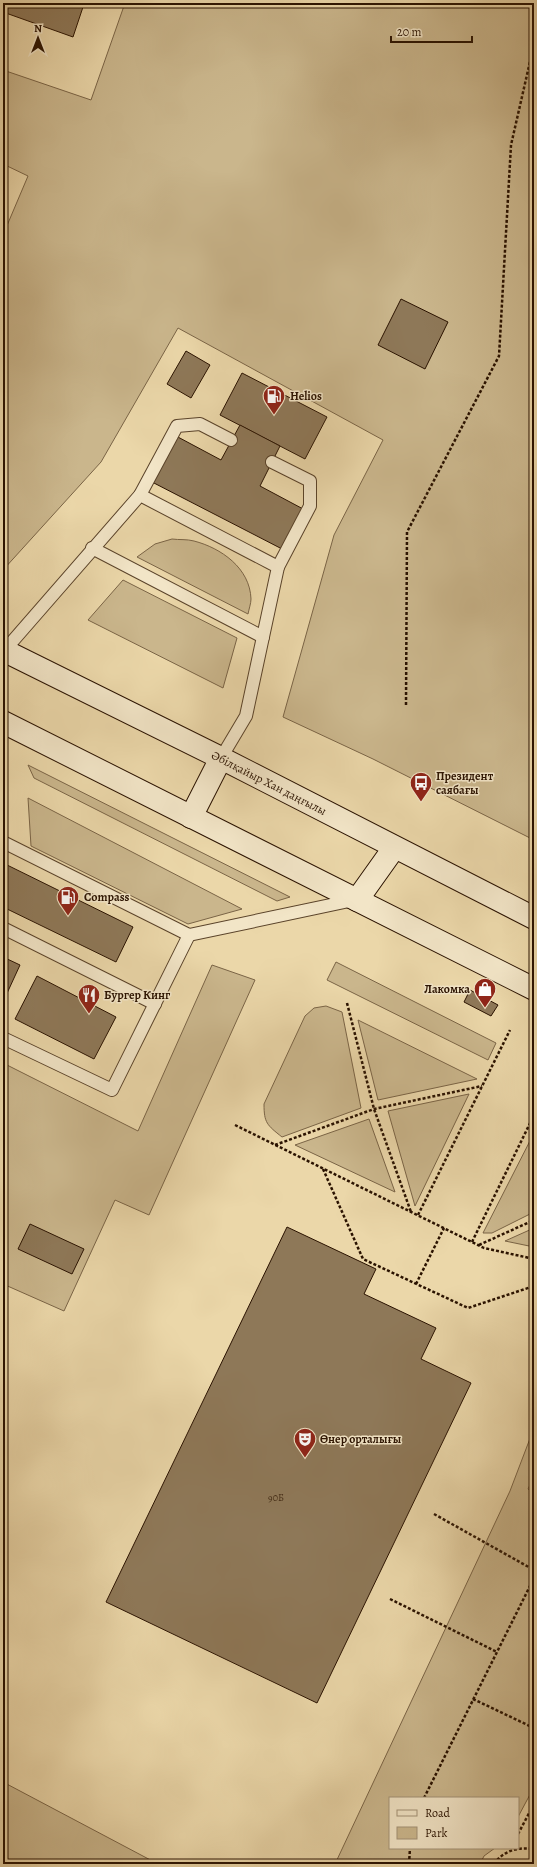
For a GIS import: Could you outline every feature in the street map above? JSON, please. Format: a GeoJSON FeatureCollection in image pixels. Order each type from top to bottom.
{"type":"FeatureCollection","features":[{"type":"Feature","properties":{"kind":"main road","name":"Әбілқайыр Хан даңғылы"},"geometry":{"type":"LineString","coordinates":[[4,651],[221,758],[394,848],[534,918]]}},
{"type":"Feature","properties":{"kind":"main road"},"geometry":{"type":"LineString","coordinates":[[3,722],[534,989]]}},
{"type":"Feature","properties":{"kind":"main road"},"geometry":{"type":"LineString","coordinates":[[192,817],[221,758]]}},
{"type":"Feature","properties":{"kind":"main road"},"geometry":{"type":"LineString","coordinates":[[357,900],[394,848]]}},
{"type":"Feature","properties":{"kind":"lane"},"geometry":{"type":"LineString","coordinates":[[4,651],[92,548],[140,495],[177,426],[200,424],[232,440]]}},
{"type":"Feature","properties":{"kind":"lane"},"geometry":{"type":"LineString","coordinates":[[221,758],[246,716],[278,567],[310,506],[310,481],[272,462]]}},
{"type":"Feature","properties":{"kind":"lane"},"geometry":{"type":"LineString","coordinates":[[140,495],[278,567]]}},
{"type":"Feature","properties":{"kind":"lane"},"geometry":{"type":"LineString","coordinates":[[92,548],[263,637]]}},
{"type":"Feature","properties":{"kind":"lane"},"geometry":{"type":"LineString","coordinates":[[3,842],[189,935],[357,900]]}},
{"type":"Feature","properties":{"kind":"lane"},"geometry":{"type":"LineString","coordinates":[[3,928],[155,1004]]}},
{"type":"Feature","properties":{"kind":"lane"},"geometry":{"type":"LineString","coordinates":[[3,1038],[112,1090],[189,935]]}},
{"type":"Feature","properties":{"kind":"path"},"geometry":{"type":"LineString","coordinates":[[406,705],[407,532],[500,356],[511,145],[534,44]]}},
{"type":"Feature","properties":{"kind":"path"},"geometry":{"type":"LineString","coordinates":[[347,1003],[374,1109],[411,1212]]}},
{"type":"Feature","properties":{"kind":"path"},"geometry":{"type":"LineString","coordinates":[[418,1215],[510,1030]]}},
{"type":"Feature","properties":{"kind":"path"},"geometry":{"type":"LineString","coordinates":[[275,1145],[374,1109],[482,1086]]}},
{"type":"Feature","properties":{"kind":"path"},"geometry":{"type":"LineString","coordinates":[[472,1242],[534,1115]]}},
{"type":"Feature","properties":{"kind":"path"},"geometry":{"type":"LineString","coordinates":[[235,1125],[472,1242],[534,1259]]}},
{"type":"Feature","properties":{"kind":"path"},"geometry":{"type":"LineString","coordinates":[[323,1168],[363,1259],[468,1308],[534,1286]]}},
{"type":"Feature","properties":{"kind":"path"},"geometry":{"type":"LineString","coordinates":[[479,1245],[534,1220]]}},
{"type":"Feature","properties":{"kind":"path"},"geometry":{"type":"LineString","coordinates":[[416,1284],[444,1228]]}},
{"type":"Feature","properties":{"kind":"path"},"geometry":{"type":"LineString","coordinates":[[434,1514],[534,1570]]}},
{"type":"Feature","properties":{"kind":"path"},"geometry":{"type":"LineString","coordinates":[[424,1797],[534,1578]]}},
{"type":"Feature","properties":{"kind":"path"},"geometry":{"type":"LineString","coordinates":[[390,1599],[497,1652]]}},
{"type":"Feature","properties":{"kind":"path"},"geometry":{"type":"LineString","coordinates":[[473,1699],[534,1728]]}},
{"type":"Feature","properties":{"kind":"path"},"geometry":{"type":"LineString","coordinates":[[519,1832],[534,1804]]}},
{"type":"Feature","properties":{"kind":"path"},"geometry":{"type":"LineString","coordinates":[[519,1848],[534,1849]]}},
{"type":"Feature","properties":{"kind":"path"},"geometry":{"type":"LineString","coordinates":[[409,1864],[410,1849]]}},
{"type":"Feature","properties":{"kind":"path"},"geometry":{"type":"LineString","coordinates":[[494,1864],[498,1858],[510,1850]]}},
{"type":"Feature","properties":{"kind":"green space"},"geometry":{"type":"Polygon","coordinates":[[[125,3],[534,3],[534,840],[373,759],[283,717],[334,535],[383,440],[178,328],[101,462],[3,570],[3,235],[28,176],[3,164],[3,70],[91,100],[125,3]]]}},
{"type":"Feature","properties":{"kind":"green space"},"geometry":{"type":"Polygon","coordinates":[[[172,539],[191,540],[204,544],[224,554],[232,561],[240,569],[249,588],[251,599],[248,614],[137,557],[155,544],[172,539]]]}},
{"type":"Feature","properties":{"kind":"green space"},"geometry":{"type":"Polygon","coordinates":[[[123,580],[237,638],[223,688],[88,620],[123,580]]]}},
{"type":"Feature","properties":{"kind":"green space"},"geometry":{"type":"Polygon","coordinates":[[[28,765],[290,897],[277,901],[34,778],[28,765]]]}},
{"type":"Feature","properties":{"kind":"green space"},"geometry":{"type":"Polygon","coordinates":[[[28,798],[242,909],[188,924],[31,846],[28,798]]]}},
{"type":"Feature","properties":{"kind":"green space"},"geometry":{"type":"Polygon","coordinates":[[[336,962],[496,1043],[488,1060],[327,980],[336,962]]]}},
{"type":"Feature","properties":{"kind":"green space"},"geometry":{"type":"Polygon","coordinates":[[[212,965],[255,980],[149,1215],[115,1200],[64,1311],[3,1284],[3,1063],[138,1131],[212,965]]]}},
{"type":"Feature","properties":{"kind":"green space"},"geometry":{"type":"Polygon","coordinates":[[[326,1006],[342,1012],[361,1108],[282,1137],[267,1123],[264,1104],[305,1016],[314,1008],[326,1006]]]}},
{"type":"Feature","properties":{"kind":"green space"},"geometry":{"type":"Polygon","coordinates":[[[358,1020],[477,1079],[378,1100],[358,1020]]]}},
{"type":"Feature","properties":{"kind":"green space"},"geometry":{"type":"Polygon","coordinates":[[[469,1094],[415,1206],[388,1111],[469,1094]]]}},
{"type":"Feature","properties":{"kind":"green space"},"geometry":{"type":"Polygon","coordinates":[[[369,1119],[395,1192],[295,1145],[369,1119]]]}},
{"type":"Feature","properties":{"kind":"green space"},"geometry":{"type":"Polygon","coordinates":[[[534,1133],[534,1212],[492,1233],[483,1233],[534,1133]]]}},
{"type":"Feature","properties":{"kind":"green space"},"geometry":{"type":"Polygon","coordinates":[[[534,1228],[534,1247],[505,1241],[534,1228]]]}},
{"type":"Feature","properties":{"kind":"green space"},"geometry":{"type":"Polygon","coordinates":[[[534,1428],[534,1476],[528,1489],[534,1494],[534,1787],[519,1815],[519,1797],[389,1797],[389,1849],[494,1849],[484,1856],[480,1864],[335,1864],[510,1491],[534,1428]]]}},
{"type":"Feature","properties":{"kind":"green space"},"geometry":{"type":"Polygon","coordinates":[[[3,1782],[158,1864],[3,1864],[3,1782]]]}},
{"type":"Feature","properties":{"kind":"building"},"geometry":{"type":"Polygon","coordinates":[[[3,3],[84,4],[73,37],[3,12],[3,3]]]}},
{"type":"Feature","properties":{"kind":"building"},"geometry":{"type":"Polygon","coordinates":[[[401,299],[448,322],[425,369],[378,345],[401,299]]]}},
{"type":"Feature","properties":{"kind":"building"},"geometry":{"type":"Polygon","coordinates":[[[186,351],[210,365],[191,398],[167,384],[186,351]]]}},
{"type":"Feature","properties":{"kind":"building","name":"Helios"},"geometry":{"type":"Polygon","coordinates":[[[242,373],[327,417],[305,459],[220,415],[242,373]]]}},
{"type":"Feature","properties":{"kind":"building"},"geometry":{"type":"Polygon","coordinates":[[[240,425],[280,446],[260,486],[305,510],[284,550],[152,482],[176,436],[221,460],[240,425]]]}},
{"type":"Feature","properties":{"kind":"building","name":"Compass"},"geometry":{"type":"Polygon","coordinates":[[[3,863],[133,927],[116,962],[3,907],[3,863]]]}},
{"type":"Feature","properties":{"kind":"building"},"geometry":{"type":"Polygon","coordinates":[[[3,957],[20,965],[3,1002],[3,957]]]}},
{"type":"Feature","properties":{"kind":"building"},"geometry":{"type":"Polygon","coordinates":[[[37,976],[116,1017],[94,1059],[15,1019],[37,976]]]}},
{"type":"Feature","properties":{"kind":"building"},"geometry":{"type":"Polygon","coordinates":[[[470,990],[498,1005],[491,1016],[464,1002],[470,990]]]}},
{"type":"Feature","properties":{"kind":"building"},"geometry":{"type":"Polygon","coordinates":[[[30,1224],[84,1249],[72,1274],[18,1249],[30,1224]]]}},
{"type":"Feature","properties":{"kind":"building","name":"Өнер орталығы"},"geometry":{"type":"Polygon","coordinates":[[[287,1227],[376,1269],[364,1294],[436,1328],[421,1359],[471,1383],[317,1703],[106,1602],[287,1227]]]}},
{"type":"Feature","properties":{"kind":"place","name":"Helios"},"geometry":{"type":"Point","coordinates":[274,416]}},
{"type":"Feature","properties":{"kind":"place","name":"Президент саябағы"},"geometry":{"type":"Point","coordinates":[421,802]}},
{"type":"Feature","properties":{"kind":"place","name":"Compass"},"geometry":{"type":"Point","coordinates":[68,916]}},
{"type":"Feature","properties":{"kind":"place","name":"Лакомка"},"geometry":{"type":"Point","coordinates":[485,1008]}},
{"type":"Feature","properties":{"kind":"place","name":"Бургер Кинг"},"geometry":{"type":"Point","coordinates":[89,1014]}},
{"type":"Feature","properties":{"kind":"place","name":"Өнер орталығы"},"geometry":{"type":"Point","coordinates":[305,1458]}}]}
